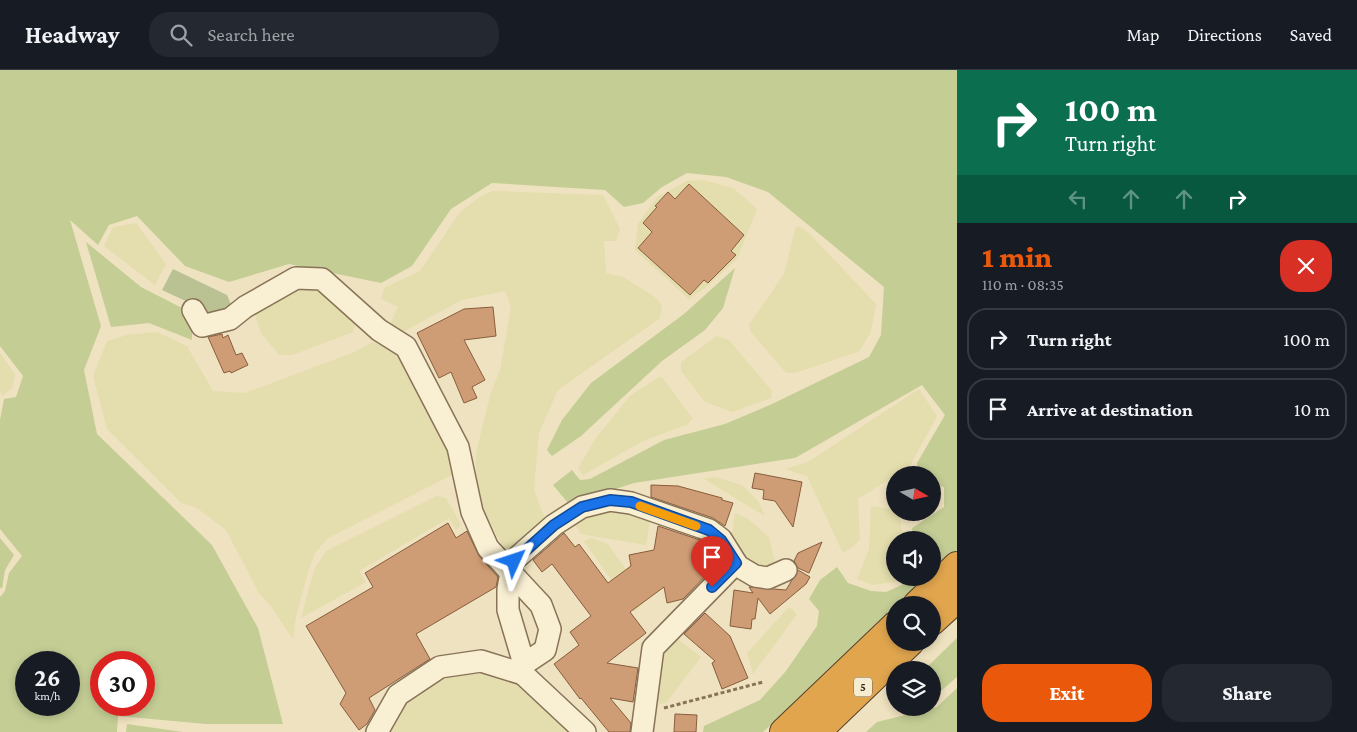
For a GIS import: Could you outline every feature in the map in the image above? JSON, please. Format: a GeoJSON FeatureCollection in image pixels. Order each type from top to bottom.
{"type":"FeatureCollection","features":[{"type":"Feature","properties":{"kind":"highway"},"geometry":{"type":"LineString","coordinates":[[926,596],[957,566]]}},
{"type":"Feature","properties":{"kind":"highway"},"geometry":{"type":"LineString","coordinates":[[941,613],[957,598]]}},
{"type":"Feature","properties":{"kind":"highway"},"geometry":{"type":"LineString","coordinates":[[784,732],[886,635]]}},
{"type":"Feature","properties":{"kind":"highway","name":"5"},"geometry":{"type":"LineString","coordinates":[[816,732],[901,651]]}},
{"type":"Feature","properties":{"kind":"street"},"geometry":{"type":"LineString","coordinates":[[193,310],[202,326],[230,319],[245,307],[296,278],[322,279],[379,330],[406,347],[458,446],[472,512],[488,548],[541,605],[550,629],[545,650],[524,669]]}},
{"type":"Feature","properties":{"kind":"street"},"geometry":{"type":"LineString","coordinates":[[585,732],[524,669],[508,610],[508,589],[514,561],[554,525],[582,507],[610,500],[631,502],[709,530],[721,540],[736,563],[755,576],[768,578],[786,570]]}},
{"type":"Feature","properties":{"kind":"street"},"geometry":{"type":"LineString","coordinates":[[643,722],[653,648],[736,563]]}},
{"type":"Feature","properties":{"kind":"street"},"geometry":{"type":"LineString","coordinates":[[377,732],[398,695],[440,667],[481,661],[524,669]]}},
{"type":"Feature","properties":{"kind":"path"},"geometry":{"type":"LineString","coordinates":[[643,722],[763,682]]}},
{"type":"Feature","properties":{"kind":"shaded area"},"geometry":{"type":"Polygon","coordinates":[[[704,180],[733,188],[757,209],[737,259],[706,287],[689,299],[635,250],[638,224],[657,197],[687,181],[704,180]]]}},
{"type":"Feature","properties":{"kind":"shaded area"},"geometry":{"type":"Polygon","coordinates":[[[493,191],[603,195],[620,229],[616,241],[604,241],[606,273],[623,277],[655,297],[662,306],[660,318],[558,390],[539,433],[534,490],[546,522],[508,557],[475,493],[476,453],[491,392],[500,370],[511,307],[505,291],[462,300],[399,334],[391,322],[398,307],[381,299],[384,288],[420,271],[460,212],[481,196],[493,191]]]}},
{"type":"Feature","properties":{"kind":"shaded area"},"geometry":{"type":"Polygon","coordinates":[[[136,223],[166,264],[155,285],[104,246],[113,227],[136,223]]]}},
{"type":"Feature","properties":{"kind":"shaded area"},"geometry":{"type":"Polygon","coordinates":[[[798,226],[808,232],[876,304],[871,331],[860,351],[795,373],[786,373],[750,331],[749,325],[784,274],[795,229],[798,226]]]}},
{"type":"Feature","properties":{"kind":"shaded area"},"geometry":{"type":"Polygon","coordinates":[[[291,286],[325,289],[355,325],[353,332],[292,355],[279,355],[261,333],[254,312],[291,286]]]}},
{"type":"Feature","properties":{"kind":"shaded area"},"geometry":{"type":"Polygon","coordinates":[[[157,332],[187,346],[213,391],[245,393],[352,353],[373,342],[400,353],[434,412],[454,474],[328,538],[315,553],[308,572],[296,617],[293,639],[270,605],[259,593],[226,530],[197,508],[181,503],[107,429],[93,376],[107,341],[127,335],[157,332]]]}},
{"type":"Feature","properties":{"kind":"shaded area"},"geometry":{"type":"Polygon","coordinates":[[[717,336],[729,340],[772,391],[771,398],[733,412],[705,402],[681,371],[681,362],[717,336]]]}},
{"type":"Feature","properties":{"kind":"shaded area"},"geometry":{"type":"Polygon","coordinates":[[[0,353],[15,374],[13,387],[3,396],[0,391],[0,353]]]}},
{"type":"Feature","properties":{"kind":"shaded area"},"geometry":{"type":"Polygon","coordinates":[[[661,376],[693,419],[686,425],[643,441],[583,475],[578,468],[596,438],[631,395],[661,376]]]}},
{"type":"Feature","properties":{"kind":"shaded area"},"geometry":{"type":"Polygon","coordinates":[[[919,389],[937,416],[910,466],[886,466],[886,481],[858,499],[860,539],[854,546],[843,553],[807,476],[785,469],[808,462],[919,389]]]}},
{"type":"Feature","properties":{"kind":"shaded area"},"geometry":{"type":"Polygon","coordinates":[[[715,477],[742,485],[758,501],[765,516],[704,479],[715,477]]]}},
{"type":"Feature","properties":{"kind":"shaded area"},"geometry":{"type":"Polygon","coordinates":[[[437,496],[446,498],[461,525],[456,530],[449,518],[359,571],[366,582],[301,618],[314,570],[326,551],[437,496]]]}},
{"type":"Feature","properties":{"kind":"shaded area"},"geometry":{"type":"Polygon","coordinates":[[[608,504],[651,515],[646,545],[581,534],[573,522],[608,504]]]}},
{"type":"Feature","properties":{"kind":"shaded area"},"geometry":{"type":"Polygon","coordinates":[[[871,506],[886,508],[886,521],[900,521],[902,531],[886,531],[886,583],[873,585],[857,579],[869,549],[871,506]]]}},
{"type":"Feature","properties":{"kind":"shaded area"},"geometry":{"type":"Polygon","coordinates":[[[735,513],[748,519],[769,537],[775,562],[767,570],[758,572],[727,539],[732,535],[735,513]]]}},
{"type":"Feature","properties":{"kind":"shaded area"},"geometry":{"type":"Polygon","coordinates":[[[591,538],[608,544],[647,600],[634,612],[584,541],[591,538]]]}},
{"type":"Feature","properties":{"kind":"shaded area"},"geometry":{"type":"Polygon","coordinates":[[[789,607],[797,614],[753,674],[747,653],[789,607]]]}},
{"type":"Feature","properties":{"kind":"shaded area"},"geometry":{"type":"Polygon","coordinates":[[[676,638],[701,657],[666,703],[660,704],[656,698],[656,667],[676,638]]]}},
{"type":"Feature","properties":{"kind":"shaded area"},"geometry":{"type":"Polygon","coordinates":[[[471,673],[508,675],[553,711],[574,732],[389,732],[392,718],[425,683],[471,673]]]}},
{"type":"Feature","properties":{"kind":"green space"},"geometry":{"type":"Polygon","coordinates":[[[0,70],[957,70],[957,550],[941,565],[941,531],[912,531],[912,528],[923,521],[941,521],[941,509],[944,507],[941,466],[917,466],[917,463],[945,415],[922,385],[795,458],[634,483],[569,504],[553,485],[572,470],[580,480],[590,479],[664,440],[725,424],[772,404],[869,357],[881,335],[884,287],[768,192],[726,177],[687,173],[662,187],[643,203],[624,207],[605,190],[492,183],[451,209],[412,266],[381,283],[289,264],[229,282],[185,266],[137,216],[109,225],[98,245],[70,220],[101,326],[84,370],[97,434],[212,545],[258,628],[283,724],[206,724],[118,716],[117,732],[0,732],[0,597],[5,591],[9,573],[22,556],[0,529],[0,420],[4,399],[16,397],[23,376],[0,346],[0,70]]]}},
{"type":"Feature","properties":{"kind":"green space"},"geometry":{"type":"Polygon","coordinates":[[[86,242],[141,287],[182,308],[192,317],[192,340],[149,323],[111,327],[86,242]]]}},
{"type":"Feature","properties":{"kind":"green space"},"geometry":{"type":"Polygon","coordinates":[[[735,268],[723,308],[705,330],[662,361],[581,436],[552,456],[547,450],[562,420],[591,383],[684,314],[735,268]]]}},
{"type":"Feature","properties":{"kind":"green space"},"geometry":{"type":"Polygon","coordinates":[[[173,269],[227,295],[232,307],[203,319],[192,304],[162,290],[173,269]]]}},
{"type":"Feature","properties":{"kind":"green space"},"geometry":{"type":"Polygon","coordinates":[[[0,538],[14,555],[5,570],[2,589],[0,587],[0,538]]]}},
{"type":"Feature","properties":{"kind":"green space"},"geometry":{"type":"Polygon","coordinates":[[[837,567],[848,583],[871,591],[886,592],[900,586],[916,586],[909,596],[886,596],[886,619],[763,732],[703,732],[704,726],[760,700],[786,671],[817,626],[819,611],[809,599],[820,580],[837,567]]]}},
{"type":"Feature","properties":{"kind":"green space"},"geometry":{"type":"Polygon","coordinates":[[[957,638],[957,677],[941,691],[941,661],[933,661],[957,638]]]}},
{"type":"Feature","properties":{"kind":"green space"},"geometry":{"type":"Polygon","coordinates":[[[957,688],[957,732],[866,732],[877,722],[901,716],[941,716],[941,703],[957,688]]]}},
{"type":"Feature","properties":{"kind":"green space"},"geometry":{"type":"Polygon","coordinates":[[[127,724],[183,732],[126,732],[127,724]]]}},
{"type":"Feature","properties":{"kind":"building"},"geometry":{"type":"Polygon","coordinates":[[[689,184],[744,235],[731,251],[736,255],[708,283],[704,280],[690,295],[638,248],[652,232],[643,223],[657,207],[655,206],[668,192],[675,199],[689,184]]]}},
{"type":"Feature","properties":{"kind":"building"},"geometry":{"type":"Polygon","coordinates":[[[493,307],[496,336],[464,340],[485,380],[472,387],[477,398],[464,403],[451,372],[439,378],[417,333],[464,309],[493,307]]]}},
{"type":"Feature","properties":{"kind":"building"},"geometry":{"type":"Polygon","coordinates":[[[222,334],[223,338],[228,335],[236,355],[242,353],[248,365],[231,373],[230,371],[224,373],[208,337],[222,334]]]}},
{"type":"Feature","properties":{"kind":"building"},"geometry":{"type":"Polygon","coordinates":[[[755,473],[802,482],[793,527],[775,501],[763,499],[764,490],[752,488],[755,473]]]}},
{"type":"Feature","properties":{"kind":"building"},"geometry":{"type":"Polygon","coordinates":[[[651,485],[678,486],[722,498],[722,500],[733,503],[725,526],[713,518],[651,497],[651,485]]]}},
{"type":"Feature","properties":{"kind":"building"},"geometry":{"type":"Polygon","coordinates":[[[448,523],[456,538],[467,531],[479,556],[498,577],[496,587],[416,634],[430,659],[369,698],[375,710],[367,724],[359,730],[340,704],[346,693],[306,626],[373,587],[365,573],[448,523]]]}},
{"type":"Feature","properties":{"kind":"building"},"geometry":{"type":"Polygon","coordinates":[[[658,526],[703,541],[712,548],[720,561],[683,599],[667,603],[664,587],[630,612],[646,633],[607,663],[638,668],[633,702],[610,698],[631,723],[630,732],[609,732],[580,699],[554,664],[579,645],[570,632],[591,616],[552,564],[542,572],[533,560],[564,533],[575,547],[579,544],[608,583],[631,566],[629,555],[654,550],[658,526]]]}},
{"type":"Feature","properties":{"kind":"building"},"geometry":{"type":"Polygon","coordinates":[[[822,542],[809,573],[798,568],[794,561],[798,553],[822,542]]]}},
{"type":"Feature","properties":{"kind":"building"},"geometry":{"type":"Polygon","coordinates":[[[798,570],[810,577],[806,584],[770,614],[758,598],[755,619],[752,619],[751,629],[730,626],[734,590],[753,593],[749,587],[786,590],[798,570]]]}},
{"type":"Feature","properties":{"kind":"building"},"geometry":{"type":"Polygon","coordinates":[[[705,613],[730,636],[748,678],[722,689],[712,663],[715,661],[684,634],[705,613]]]}},
{"type":"Feature","properties":{"kind":"building"},"geometry":{"type":"Polygon","coordinates":[[[675,714],[697,715],[696,732],[674,732],[675,714]]]}},
{"type":"Feature","properties":{"kind":"slow traffic"},"geometry":{"type":"LineString","coordinates":[[640,506],[696,526]]}},
{"type":"Feature","properties":{"kind":"route"},"geometry":{"type":"LineString","coordinates":[[514,561],[554,525],[582,507],[610,500],[631,502],[709,530],[721,540],[736,563],[712,587]]}}]}
